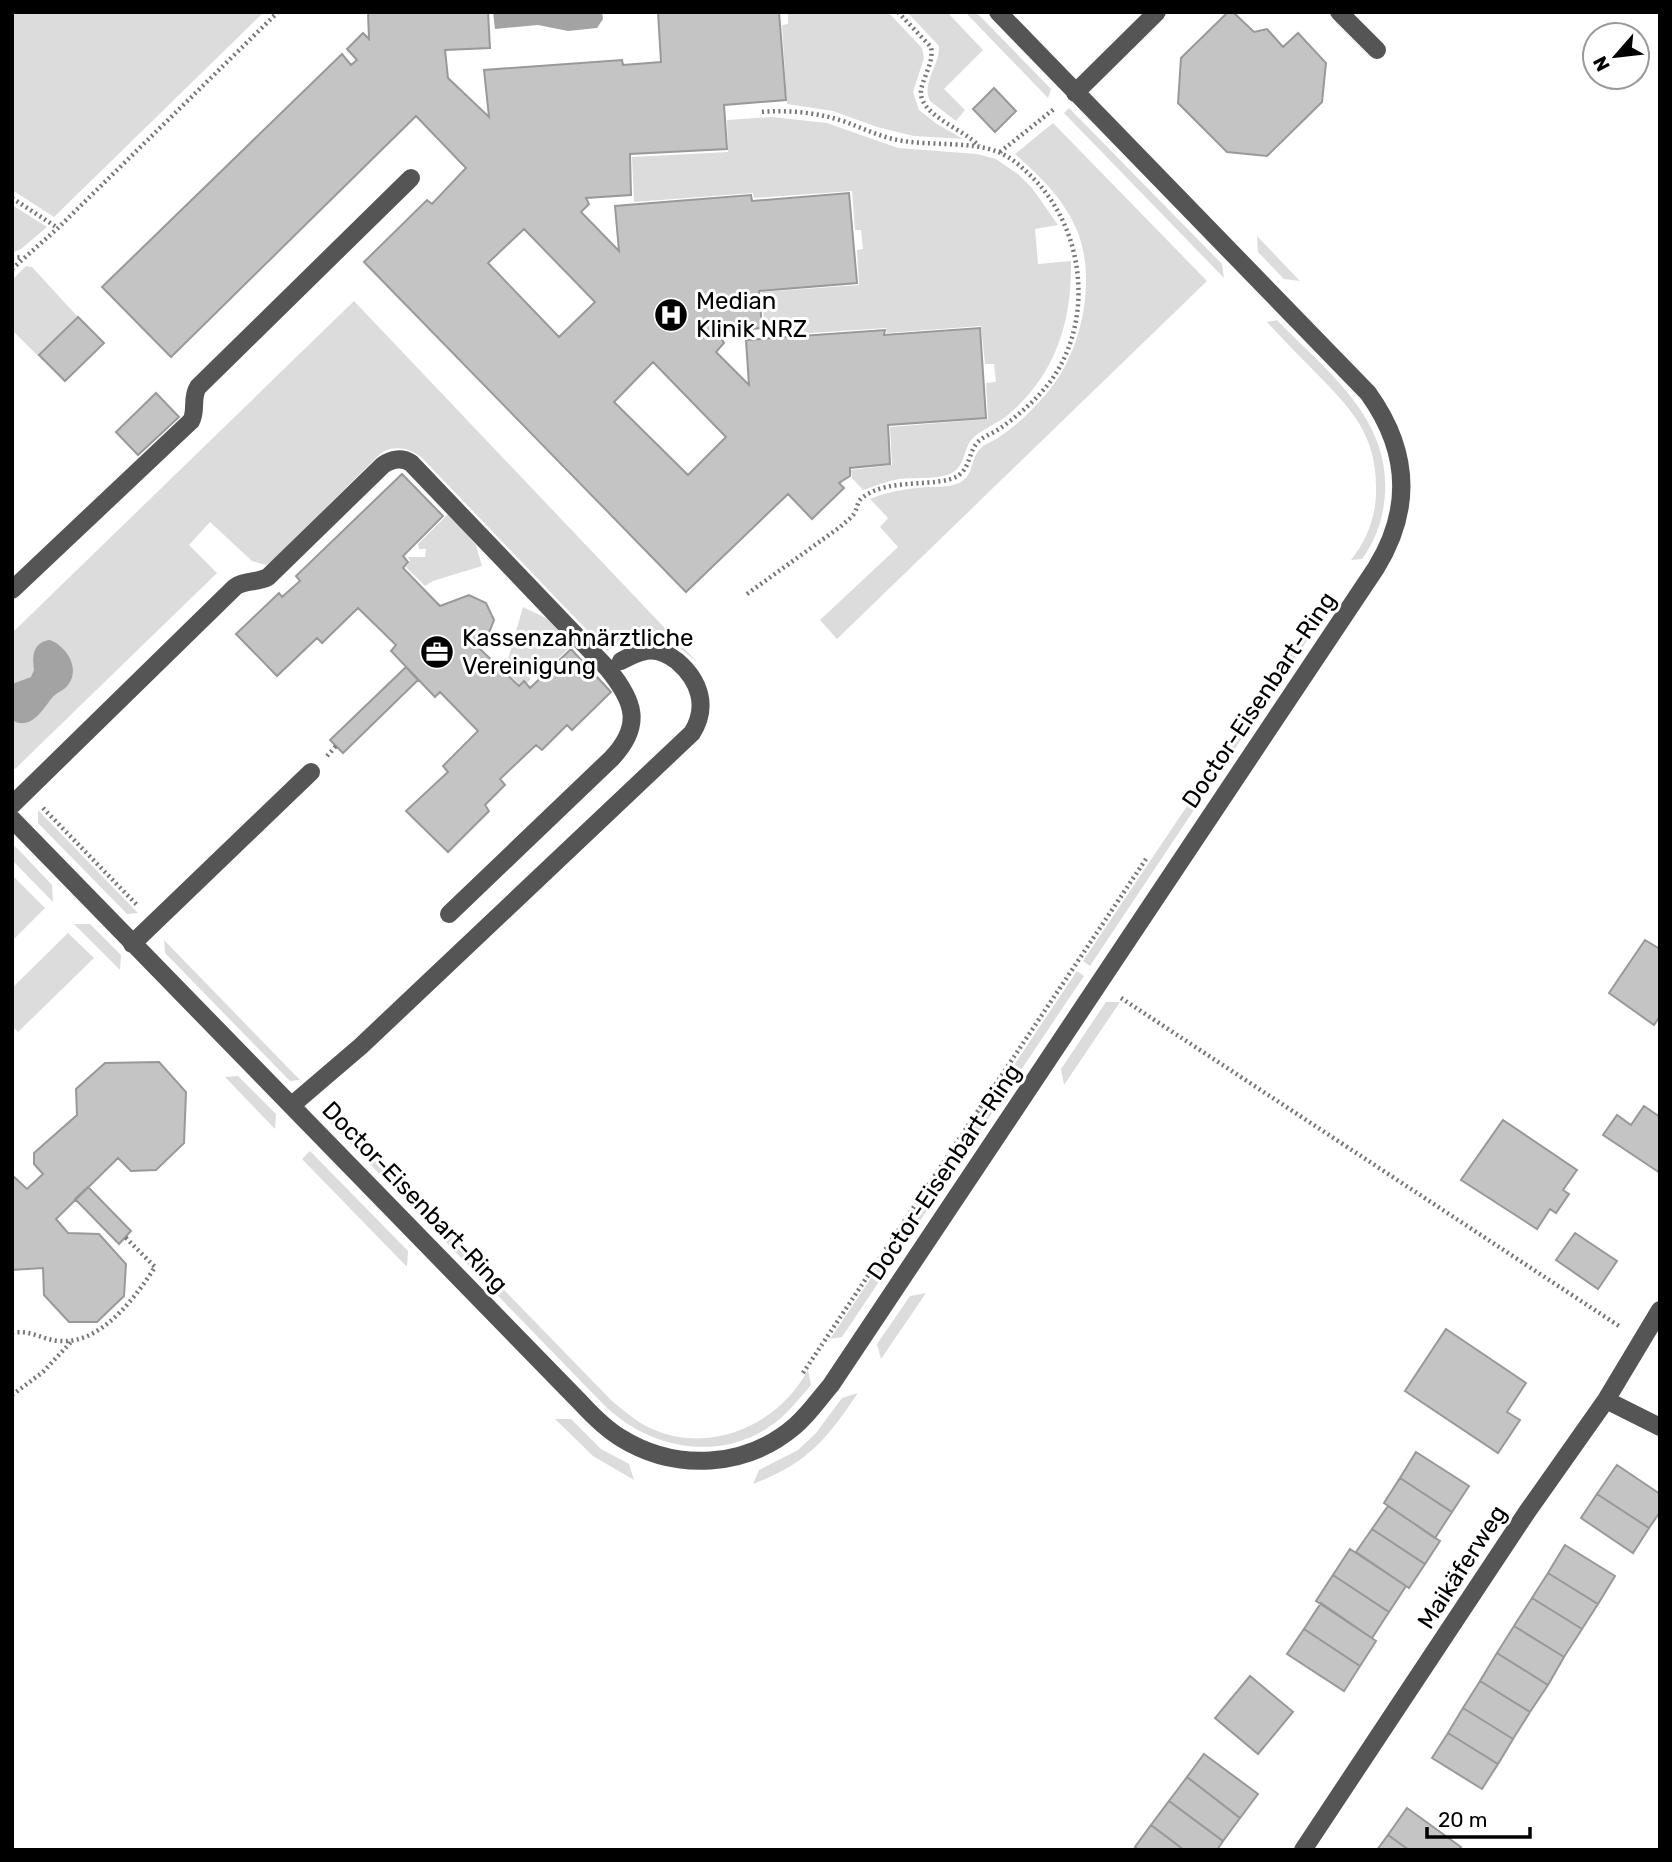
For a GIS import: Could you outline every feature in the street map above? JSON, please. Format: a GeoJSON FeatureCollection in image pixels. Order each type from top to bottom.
{"type":"FeatureCollection","features":[{"type":"Feature","properties":{"kind":"street","name":"Doctor-Eisenbart-Ring"},"geometry":{"type":"LineString","coordinates":[[12,819],[600,1422],[621,1438],[653,1454],[675,1460],[712,1461],[748,1452],[771,1443],[793,1428],[831,1385],[1100,984],[1387,551],[1399,517],[1400,461],[1391,430],[1368,393],[998,12]]}},
{"type":"Feature","properties":{"kind":"street"},"geometry":{"type":"LineString","coordinates":[[1075,93],[1157,12]]}},
{"type":"Feature","properties":{"kind":"street"},"geometry":{"type":"LineString","coordinates":[[1339,12],[1377,50]]}},
{"type":"Feature","properties":{"kind":"street"},"geometry":{"type":"LineString","coordinates":[[12,590],[191,421],[194,414],[194,395],[198,387],[411,178]]}},
{"type":"Feature","properties":{"kind":"street"},"geometry":{"type":"LineString","coordinates":[[12,805],[235,587],[244,582],[266,578],[383,465],[392,460],[405,460],[411,463],[608,669],[629,698],[633,715],[628,737],[612,758],[449,914]]}},
{"type":"Feature","properties":{"kind":"street"},"geometry":{"type":"LineString","coordinates":[[292,1105],[361,1046],[692,733],[700,714],[701,698],[698,685],[690,672],[672,657],[659,651],[641,652],[621,661]]}},
{"type":"Feature","properties":{"kind":"street"},"geometry":{"type":"LineString","coordinates":[[132,944],[311,772]]}},
{"type":"Feature","properties":{"kind":"street","name":"Maikäferweg"},"geometry":{"type":"LineString","coordinates":[[1303,1850],[1527,1512],[1606,1400],[1660,1310]]}},
{"type":"Feature","properties":{"kind":"street"},"geometry":{"type":"LineString","coordinates":[[1606,1400],[1660,1427]]}},
{"type":"Feature","properties":{"kind":"path"},"geometry":{"type":"LineString","coordinates":[[12,269],[58,228],[278,12]]}},
{"type":"Feature","properties":{"kind":"path"},"geometry":{"type":"LineString","coordinates":[[898,12],[931,47],[932,59],[921,93],[924,103],[931,113],[964,132],[979,146]]}},
{"type":"Feature","properties":{"kind":"path"},"geometry":{"type":"LineString","coordinates":[[1000,152],[1075,93]]}},
{"type":"Feature","properties":{"kind":"path"},"geometry":{"type":"LineString","coordinates":[[747,594],[840,527],[852,516],[862,497],[892,486],[960,475],[968,465],[977,443],[1024,409],[1044,389],[1068,348],[1078,304],[1077,271],[1071,237],[1061,214],[1046,192],[1025,170],[1000,152],[979,146],[935,145],[896,140],[841,120],[808,113],[785,110],[760,112]]}},
{"type":"Feature","properties":{"kind":"path"},"geometry":{"type":"LineString","coordinates":[[12,198],[58,228]]}},
{"type":"Feature","properties":{"kind":"path"},"geometry":{"type":"LineString","coordinates":[[12,258],[24,257]]}},
{"type":"Feature","properties":{"kind":"path"},"geometry":{"type":"LineString","coordinates":[[27,791],[154,922]]}},
{"type":"Feature","properties":{"kind":"path"},"geometry":{"type":"LineString","coordinates":[[798,1380],[1153,850]]}},
{"type":"Feature","properties":{"kind":"path"},"geometry":{"type":"LineString","coordinates":[[1076,964],[1100,984],[1596,1312],[1641,1339]]}},
{"type":"Feature","properties":{"kind":"path"},"geometry":{"type":"LineString","coordinates":[[12,1395],[43,1372],[72,1341],[105,1325],[139,1291],[155,1267],[125,1237]]}},
{"type":"Feature","properties":{"kind":"path"},"geometry":{"type":"LineString","coordinates":[[12,1333],[25,1331],[48,1339],[72,1341]]}},
{"type":"Feature","properties":{"kind":"shaded area"},"geometry":{"type":"Polygon","coordinates":[[[12,12],[264,12],[54,217],[12,190],[12,12]]]}},
{"type":"Feature","properties":{"kind":"shaded area"},"geometry":{"type":"Polygon","coordinates":[[[493,12],[602,12],[603,19],[597,28],[568,31],[538,25],[495,29],[493,12]]]}},
{"type":"Feature","properties":{"kind":"shaded area"},"geometry":{"type":"Polygon","coordinates":[[[788,12],[888,12],[922,48],[924,58],[913,92],[919,110],[963,139],[914,136],[877,127],[833,111],[787,104],[782,25],[788,24],[788,12]]]}},
{"type":"Feature","properties":{"kind":"shaded area"},"geometry":{"type":"Polygon","coordinates":[[[907,12],[947,12],[983,50],[944,89],[965,110],[956,121],[930,101],[928,87],[939,46],[907,12]]]}},
{"type":"Feature","properties":{"kind":"shaded area"},"geometry":{"type":"Polygon","coordinates":[[[965,12],[976,12],[1051,89],[1048,98],[965,12]]]}},
{"type":"Feature","properties":{"kind":"shaded area"},"geometry":{"type":"Polygon","coordinates":[[[1069,108],[1222,264],[1224,278],[1064,113],[1069,108]]]}},
{"type":"Feature","properties":{"kind":"shaded area"},"geometry":{"type":"Polygon","coordinates":[[[772,117],[827,123],[898,148],[977,154],[996,159],[1032,188],[1058,225],[1035,229],[1038,264],[1071,261],[1071,283],[1064,325],[1050,364],[1025,398],[1005,417],[970,441],[960,465],[952,473],[899,479],[863,490],[852,478],[851,470],[892,465],[890,427],[988,419],[986,383],[996,382],[994,364],[985,364],[981,326],[887,333],[886,328],[765,336],[762,292],[859,285],[857,250],[863,249],[861,230],[855,230],[852,191],[754,198],[753,193],[634,202],[632,157],[728,152],[727,120],[772,117]]]}},
{"type":"Feature","properties":{"kind":"shaded area"},"geometry":{"type":"Polygon","coordinates":[[[1053,123],[1207,281],[837,639],[820,620],[898,547],[880,527],[888,518],[870,499],[898,491],[952,485],[964,480],[981,448],[1006,433],[1030,411],[1059,377],[1069,358],[1083,315],[1086,292],[1083,248],[1071,217],[1057,197],[1015,154],[1053,123]]]}},
{"type":"Feature","properties":{"kind":"shaded area"},"geometry":{"type":"Polygon","coordinates":[[[12,205],[47,227],[21,249],[12,253],[12,205]]]}},
{"type":"Feature","properties":{"kind":"shaded area"},"geometry":{"type":"Polygon","coordinates":[[[1257,236],[1300,281],[1284,279],[1258,252],[1257,236]]]}},
{"type":"Feature","properties":{"kind":"shaded area"},"geometry":{"type":"Polygon","coordinates":[[[26,266],[32,267],[77,316],[38,356],[12,330],[12,280],[26,266]]]}},
{"type":"Feature","properties":{"kind":"shaded area"},"geometry":{"type":"Polygon","coordinates":[[[354,301],[698,663],[675,645],[655,635],[634,637],[607,651],[421,457],[412,451],[397,448],[381,453],[266,565],[252,561],[210,522],[189,545],[217,573],[15,769],[12,766],[12,633],[354,301]]]}},
{"type":"Feature","properties":{"kind":"shaded area"},"geometry":{"type":"Polygon","coordinates":[[[1277,320],[1351,397],[1366,418],[1377,441],[1384,466],[1384,502],[1375,536],[1362,559],[1351,560],[1366,536],[1374,510],[1375,472],[1368,440],[1343,402],[1267,322],[1277,320]]]}},
{"type":"Feature","properties":{"kind":"shaded area"},"geometry":{"type":"Polygon","coordinates":[[[449,513],[476,545],[482,566],[425,586],[406,567],[410,561],[408,557],[425,557],[426,549],[419,549],[418,544],[449,513]]]}},
{"type":"Feature","properties":{"kind":"shaded area"},"geometry":{"type":"Polygon","coordinates":[[[1330,593],[1332,603],[1090,966],[1083,961],[1330,593]]]}},
{"type":"Feature","properties":{"kind":"shaded area"},"geometry":{"type":"Polygon","coordinates":[[[523,607],[548,619],[574,643],[537,679],[537,664],[530,663],[530,680],[526,684],[523,681],[519,684],[505,670],[523,607]]]}},
{"type":"Feature","properties":{"kind":"shaded area"},"geometry":{"type":"Polygon","coordinates":[[[50,640],[61,647],[70,658],[72,678],[35,718],[18,723],[12,720],[12,684],[31,677],[35,650],[44,641],[50,640]]]}},
{"type":"Feature","properties":{"kind":"shaded area"},"geometry":{"type":"Polygon","coordinates":[[[38,810],[138,913],[127,914],[38,823],[38,810]]]}},
{"type":"Feature","properties":{"kind":"shaded area"},"geometry":{"type":"Polygon","coordinates":[[[12,846],[52,885],[53,902],[12,860],[12,846]]]}},
{"type":"Feature","properties":{"kind":"shaded area"},"geometry":{"type":"Polygon","coordinates":[[[12,875],[45,908],[12,941],[12,875]]]}},
{"type":"Feature","properties":{"kind":"shaded area"},"geometry":{"type":"Polygon","coordinates":[[[74,924],[90,924],[121,955],[120,970],[74,924]]]}},
{"type":"Feature","properties":{"kind":"shaded area"},"geometry":{"type":"Polygon","coordinates":[[[68,933],[94,958],[18,1032],[12,1026],[12,988],[68,933]]]}},
{"type":"Feature","properties":{"kind":"shaded area"},"geometry":{"type":"Polygon","coordinates":[[[164,940],[300,1080],[290,1081],[165,953],[164,940]]]}},
{"type":"Feature","properties":{"kind":"shaded area"},"geometry":{"type":"Polygon","coordinates":[[[1077,971],[1084,976],[842,1337],[830,1339],[1077,971]]]}},
{"type":"Feature","properties":{"kind":"shaded area"},"geometry":{"type":"Polygon","coordinates":[[[1106,1002],[1120,1002],[1064,1085],[1061,1069],[1106,1002]]]}},
{"type":"Feature","properties":{"kind":"shaded area"},"geometry":{"type":"Polygon","coordinates":[[[238,1076],[276,1114],[275,1129],[225,1077],[238,1076]]]}},
{"type":"Feature","properties":{"kind":"shaded area"},"geometry":{"type":"Polygon","coordinates":[[[330,1111],[611,1400],[646,1426],[669,1435],[715,1437],[738,1431],[759,1421],[795,1390],[808,1370],[811,1385],[775,1423],[749,1438],[705,1447],[662,1440],[642,1432],[605,1406],[331,1124],[330,1111]]]}},
{"type":"Feature","properties":{"kind":"shaded area"},"geometry":{"type":"Polygon","coordinates":[[[310,1151],[408,1251],[407,1267],[302,1159],[310,1151]]]}},
{"type":"Feature","properties":{"kind":"shaded area"},"geometry":{"type":"Polygon","coordinates":[[[926,1293],[881,1359],[877,1344],[910,1296],[926,1293]]]}},
{"type":"Feature","properties":{"kind":"shaded area"},"geometry":{"type":"Polygon","coordinates":[[[858,1393],[836,1424],[814,1448],[788,1468],[753,1484],[759,1470],[798,1450],[816,1433],[842,1398],[858,1393]]]}},
{"type":"Feature","properties":{"kind":"shaded area"},"geometry":{"type":"Polygon","coordinates":[[[555,1419],[571,1419],[601,1449],[629,1464],[634,1480],[593,1456],[555,1419]]]}},
{"type":"Feature","properties":{"kind":"building","name":"Median Klinik NRZ"},"geometry":{"type":"Polygon","coordinates":[[[368,12],[488,12],[490,48],[445,50],[448,78],[489,117],[484,70],[622,60],[623,65],[661,62],[658,12],[779,12],[786,100],[724,105],[727,149],[630,154],[631,195],[586,198],[589,204],[581,212],[619,251],[615,206],[751,195],[752,201],[849,193],[857,283],[759,291],[762,328],[717,332],[724,343],[716,352],[749,385],[746,340],[885,330],[884,335],[980,328],[986,418],[888,425],[890,464],[850,468],[850,476],[839,483],[844,488],[812,519],[788,494],[686,592],[364,262],[427,200],[432,204],[466,168],[416,116],[171,357],[102,287],[342,54],[351,65],[357,60],[347,49],[363,33],[369,39],[368,12]],[[524,229],[488,263],[559,337],[595,302],[524,229]],[[653,362],[614,402],[688,475],[726,437],[653,362]]]}},
{"type":"Feature","properties":{"kind":"building"},"geometry":{"type":"Polygon","coordinates":[[[1228,12],[1233,12],[1254,32],[1267,29],[1283,47],[1298,33],[1326,63],[1322,102],[1267,156],[1227,152],[1178,103],[1181,58],[1228,12]]]}},
{"type":"Feature","properties":{"kind":"building"},"geometry":{"type":"Polygon","coordinates":[[[994,88],[1016,111],[995,132],[973,109],[994,88]]]}},
{"type":"Feature","properties":{"kind":"building"},"geometry":{"type":"Polygon","coordinates":[[[78,317],[104,343],[65,381],[39,355],[78,317]]]}},
{"type":"Feature","properties":{"kind":"building"},"geometry":{"type":"Polygon","coordinates":[[[156,393],[179,417],[138,455],[116,432],[156,393]]]}},
{"type":"Feature","properties":{"kind":"building"},"geometry":{"type":"Polygon","coordinates":[[[402,474],[443,516],[403,556],[408,562],[403,568],[440,606],[469,595],[486,603],[494,620],[480,649],[519,686],[524,681],[530,688],[571,649],[611,692],[572,730],[567,725],[542,750],[536,745],[500,779],[505,785],[485,805],[489,811],[448,852],[406,811],[448,772],[443,766],[478,731],[440,692],[435,697],[391,651],[396,645],[358,608],[322,643],[317,638],[277,676],[236,634],[279,593],[282,597],[300,581],[296,576],[402,474]]]}},
{"type":"Feature","properties":{"kind":"building"},"geometry":{"type":"Polygon","coordinates":[[[406,667],[418,680],[343,753],[330,740],[406,667]]]}},
{"type":"Feature","properties":{"kind":"building"},"geometry":{"type":"Polygon","coordinates":[[[1645,940],[1660,949],[1660,1016],[1654,1025],[1609,993],[1645,940]]]}},
{"type":"Feature","properties":{"kind":"building"},"geometry":{"type":"Polygon","coordinates":[[[159,1062],[186,1092],[184,1143],[156,1170],[131,1171],[118,1158],[56,1219],[68,1233],[99,1234],[126,1264],[124,1296],[97,1322],[69,1322],[44,1295],[43,1268],[12,1270],[12,1175],[27,1189],[43,1174],[34,1164],[34,1153],[77,1115],[76,1089],[105,1063],[159,1062]]]}},
{"type":"Feature","properties":{"kind":"building"},"geometry":{"type":"Polygon","coordinates":[[[1644,1106],[1660,1117],[1660,1173],[1603,1135],[1617,1115],[1631,1125],[1644,1106]]]}},
{"type":"Feature","properties":{"kind":"building"},"geometry":{"type":"Polygon","coordinates":[[[1503,1120],[1577,1170],[1563,1190],[1569,1194],[1556,1213],[1550,1209],[1537,1229],[1461,1180],[1503,1120]]]}},
{"type":"Feature","properties":{"kind":"building"},"geometry":{"type":"Polygon","coordinates":[[[88,1187],[131,1231],[119,1244],[75,1199],[88,1187]]]}},
{"type":"Feature","properties":{"kind":"building"},"geometry":{"type":"Polygon","coordinates":[[[1575,1233],[1617,1261],[1598,1289],[1556,1260],[1575,1233]]]}},
{"type":"Feature","properties":{"kind":"building"},"geometry":{"type":"Polygon","coordinates":[[[1446,1329],[1526,1383],[1507,1412],[1520,1420],[1498,1453],[1405,1391],[1446,1329]]]}},
{"type":"Feature","properties":{"kind":"building"},"geometry":{"type":"Polygon","coordinates":[[[1416,1452],[1469,1486],[1452,1512],[1400,1478],[1416,1452]]]}},
{"type":"Feature","properties":{"kind":"building"},"geometry":{"type":"Polygon","coordinates":[[[1617,1465],[1660,1494],[1660,1512],[1649,1528],[1597,1494],[1617,1465]]]}},
{"type":"Feature","properties":{"kind":"building"},"geometry":{"type":"Polygon","coordinates":[[[1400,1478],[1452,1512],[1435,1538],[1384,1503],[1400,1478]]]}},
{"type":"Feature","properties":{"kind":"building"},"geometry":{"type":"Polygon","coordinates":[[[1597,1494],[1649,1528],[1633,1553],[1581,1518],[1597,1494]]]}},
{"type":"Feature","properties":{"kind":"building"},"geometry":{"type":"Polygon","coordinates":[[[1388,1506],[1440,1541],[1425,1564],[1372,1529],[1388,1506]]]}},
{"type":"Feature","properties":{"kind":"building"},"geometry":{"type":"Polygon","coordinates":[[[1372,1529],[1425,1564],[1409,1588],[1356,1552],[1372,1529]]]}},
{"type":"Feature","properties":{"kind":"building"},"geometry":{"type":"Polygon","coordinates":[[[1565,1545],[1615,1576],[1598,1604],[1548,1573],[1565,1545]]]}},
{"type":"Feature","properties":{"kind":"building"},"geometry":{"type":"Polygon","coordinates":[[[1350,1549],[1406,1586],[1389,1612],[1333,1575],[1350,1549]]]}},
{"type":"Feature","properties":{"kind":"building"},"geometry":{"type":"Polygon","coordinates":[[[1548,1573],[1598,1604],[1582,1629],[1532,1598],[1548,1573]]]}},
{"type":"Feature","properties":{"kind":"building"},"geometry":{"type":"Polygon","coordinates":[[[1333,1575],[1389,1612],[1372,1638],[1316,1601],[1333,1575]]]}},
{"type":"Feature","properties":{"kind":"building"},"geometry":{"type":"Polygon","coordinates":[[[1532,1598],[1582,1629],[1564,1657],[1514,1626],[1532,1598]]]}},
{"type":"Feature","properties":{"kind":"building"},"geometry":{"type":"Polygon","coordinates":[[[1321,1603],[1376,1641],[1360,1666],[1304,1629],[1321,1603]]]}},
{"type":"Feature","properties":{"kind":"building"},"geometry":{"type":"Polygon","coordinates":[[[1514,1626],[1564,1657],[1548,1685],[1497,1653],[1514,1626]]]}},
{"type":"Feature","properties":{"kind":"building"},"geometry":{"type":"Polygon","coordinates":[[[1304,1629],[1360,1666],[1344,1691],[1287,1654],[1304,1629]]]}},
{"type":"Feature","properties":{"kind":"building"},"geometry":{"type":"Polygon","coordinates":[[[1497,1653],[1548,1685],[1530,1712],[1480,1681],[1497,1653]]]}},
{"type":"Feature","properties":{"kind":"building"},"geometry":{"type":"Polygon","coordinates":[[[1250,1676],[1293,1712],[1258,1754],[1215,1718],[1250,1676]]]}},
{"type":"Feature","properties":{"kind":"building"},"geometry":{"type":"Polygon","coordinates":[[[1480,1681],[1530,1712],[1513,1739],[1463,1708],[1480,1681]]]}},
{"type":"Feature","properties":{"kind":"building"},"geometry":{"type":"Polygon","coordinates":[[[1463,1708],[1513,1739],[1498,1764],[1448,1733],[1463,1708]]]}},
{"type":"Feature","properties":{"kind":"building"},"geometry":{"type":"Polygon","coordinates":[[[1448,1733],[1498,1764],[1482,1789],[1432,1758],[1448,1733]]]}},
{"type":"Feature","properties":{"kind":"building"},"geometry":{"type":"Polygon","coordinates":[[[1204,1754],[1258,1794],[1240,1818],[1187,1777],[1204,1754]]]}},
{"type":"Feature","properties":{"kind":"building"},"geometry":{"type":"Polygon","coordinates":[[[1187,1777],[1240,1818],[1223,1841],[1169,1801],[1187,1777]]]}},
{"type":"Feature","properties":{"kind":"building"},"geometry":{"type":"Polygon","coordinates":[[[1169,1801],[1223,1841],[1217,1850],[1184,1850],[1151,1825],[1169,1801]]]}},
{"type":"Feature","properties":{"kind":"building"},"geometry":{"type":"Polygon","coordinates":[[[1407,1808],[1461,1847],[1458,1850],[1409,1850],[1388,1835],[1407,1808]]]}},
{"type":"Feature","properties":{"kind":"building"},"geometry":{"type":"Polygon","coordinates":[[[1151,1825],[1184,1850],[1138,1850],[1135,1847],[1151,1825]]]}},
{"type":"Feature","properties":{"kind":"building"},"geometry":{"type":"Polygon","coordinates":[[[1388,1835],[1409,1850],[1377,1850],[1388,1835]]]}},
{"type":"Feature","properties":{"kind":"place","name":"Median Klinik NRZ"},"geometry":{"type":"Point","coordinates":[671,315]}},
{"type":"Feature","properties":{"kind":"place","name":"Kassenzahnärztliche Vereinigung"},"geometry":{"type":"Point","coordinates":[437,652]}}]}
